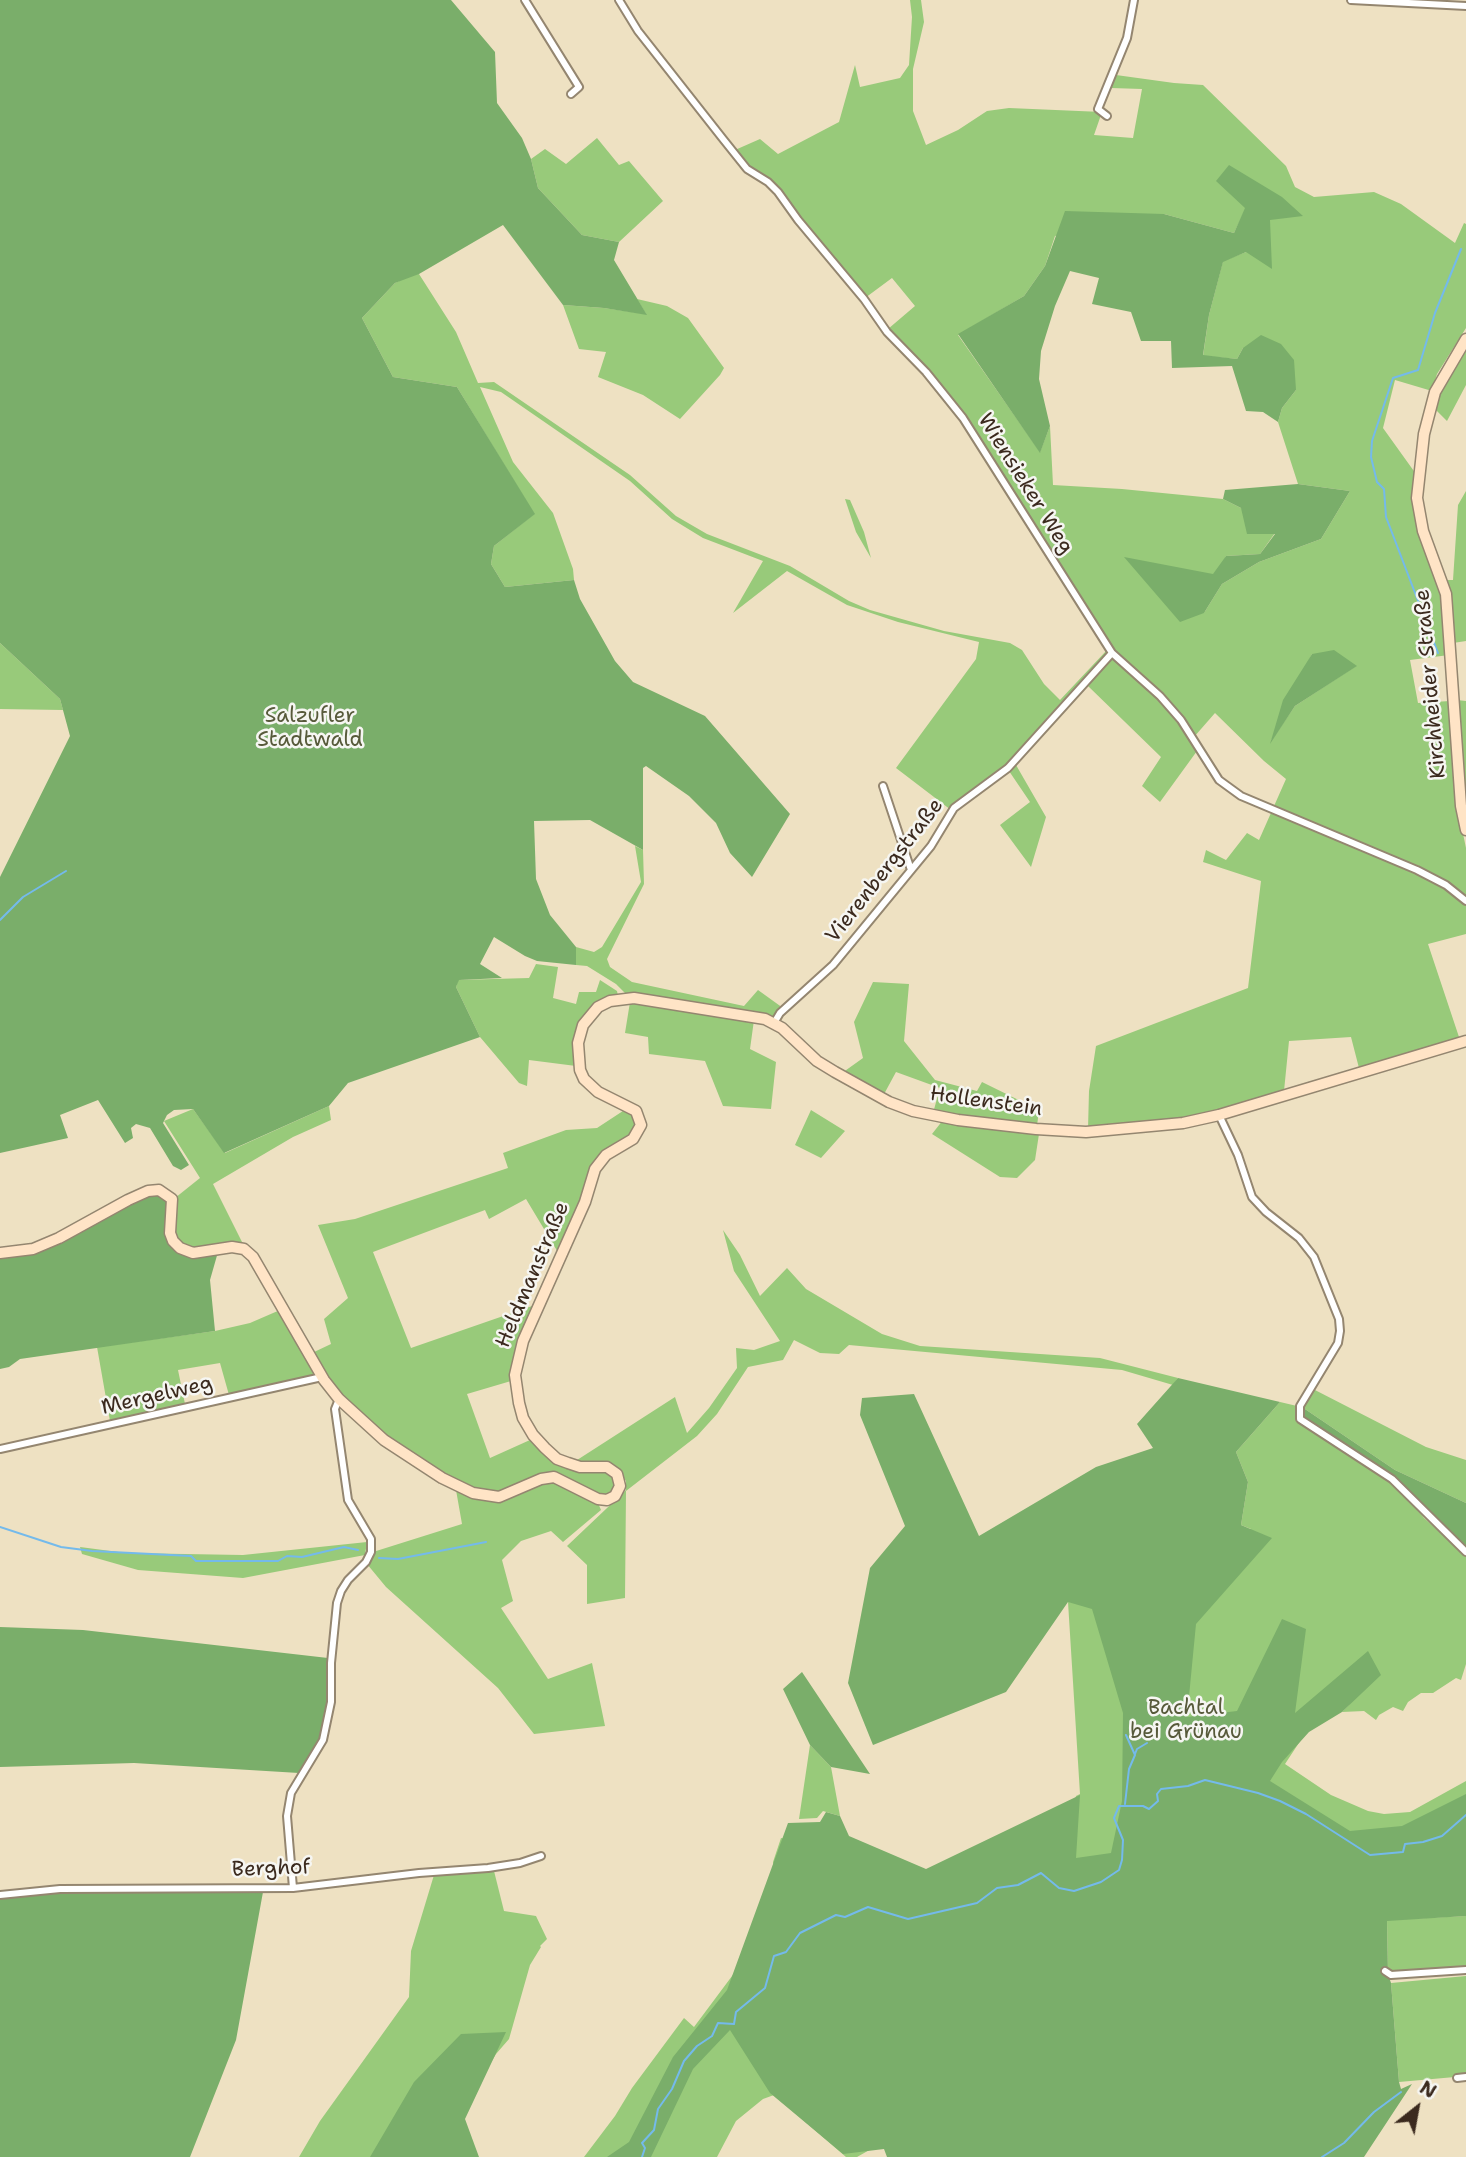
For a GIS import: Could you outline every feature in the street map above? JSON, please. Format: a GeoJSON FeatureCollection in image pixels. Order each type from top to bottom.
{"type":"FeatureCollection","features":[{"type":"Feature","properties":{"kind":"main road","name":"Kirchheider Straße"},"geometry":{"type":"LineString","coordinates":[[1466,339],[1435,392],[1424,434],[1417,498],[1423,531],[1446,594],[1461,806],[1466,830]]}},
{"type":"Feature","properties":{"kind":"main road","name":"Hollenstein"},"geometry":{"type":"LineString","coordinates":[[584,1079],[578,1057],[578,1043],[583,1025],[598,1007],[610,1001],[634,999],[774,1023],[817,1061],[889,1102],[913,1111],[1036,1129],[1086,1132],[1183,1123],[1219,1115],[1466,1041]]}},
{"type":"Feature","properties":{"kind":"main road","name":"Heldmanstraße"},"geometry":{"type":"LineString","coordinates":[[0,1253],[33,1249],[59,1238],[128,1200],[148,1191],[159,1190],[172,1199],[170,1233],[180,1248],[193,1253],[232,1247],[244,1248],[253,1257],[322,1377],[339,1399],[384,1440],[442,1478],[473,1493],[499,1497],[541,1479],[554,1478],[564,1480],[598,1499],[607,1500],[615,1496],[620,1486],[617,1474],[607,1467],[580,1467],[557,1459],[533,1435],[523,1418],[516,1388],[518,1357],[523,1341],[585,1202],[595,1169],[606,1155],[632,1139],[641,1125],[636,1111],[598,1092],[584,1079]]}},
{"type":"Feature","properties":{"kind":"street"},"geometry":{"type":"LineString","coordinates":[[525,0],[579,87],[571,94]]}},
{"type":"Feature","properties":{"kind":"street","name":"Wiensieker Weg"},"geometry":{"type":"LineString","coordinates":[[619,0],[638,31],[747,169],[778,192],[887,332],[926,372],[963,418],[1112,653],[1160,696],[1181,720],[1219,780],[1231,791],[1417,870],[1446,885],[1466,901]]}},
{"type":"Feature","properties":{"kind":"street"},"geometry":{"type":"LineString","coordinates":[[1107,116],[1098,109],[1127,38],[1134,0]]}},
{"type":"Feature","properties":{"kind":"street"},"geometry":{"type":"LineString","coordinates":[[1351,0],[1466,6]]}},
{"type":"Feature","properties":{"kind":"street","name":"Vierenbergstraße"},"geometry":{"type":"LineString","coordinates":[[774,1023],[780,1013],[833,965],[930,846],[954,808],[1008,768],[1112,653]]}},
{"type":"Feature","properties":{"kind":"street"},"geometry":{"type":"LineString","coordinates":[[883,786],[911,870]]}},
{"type":"Feature","properties":{"kind":"street"},"geometry":{"type":"LineString","coordinates":[[1219,1115],[1238,1155],[1252,1198],[1299,1238],[1314,1257],[1339,1319],[1338,1343],[1300,1406],[1300,1419],[1392,1479],[1466,1552]]}},
{"type":"Feature","properties":{"kind":"street","name":"Mergelweg"},"geometry":{"type":"LineString","coordinates":[[0,1449],[322,1377]]}},
{"type":"Feature","properties":{"kind":"street"},"geometry":{"type":"LineString","coordinates":[[293,1888],[287,1816],[291,1793],[323,1740],[331,1702],[331,1663],[337,1603],[341,1591],[371,1552],[371,1539],[348,1500],[335,1409],[339,1399]]}},
{"type":"Feature","properties":{"kind":"street","name":"Berghof"},"geometry":{"type":"LineString","coordinates":[[0,1895],[60,1889],[293,1888],[419,1872],[488,1868],[520,1863],[541,1856]]}},
{"type":"Feature","properties":{"kind":"street"},"geometry":{"type":"LineString","coordinates":[[1385,1971],[1391,1975],[1466,1970]]}},
{"type":"Feature","properties":{"kind":"street"},"geometry":{"type":"LineString","coordinates":[[1457,2078],[1466,2077]]}},
{"type":"Feature","properties":{"kind":"green space","name":"Salzufler Stadtwald"},"geometry":{"type":"Polygon","coordinates":[[[0,0],[451,0],[495,52],[497,103],[522,138],[531,159],[538,188],[582,235],[619,242],[614,260],[647,315],[563,305],[503,225],[419,274],[395,283],[362,318],[393,377],[457,387],[535,514],[494,546],[491,564],[505,587],[574,580],[580,599],[615,661],[633,682],[705,716],[790,814],[752,877],[730,853],[716,823],[689,796],[646,766],[643,768],[643,850],[590,820],[534,821],[536,879],[550,915],[576,947],[576,965],[537,961],[494,937],[480,964],[502,978],[459,980],[456,987],[480,1037],[348,1083],[329,1106],[224,1153],[193,1109],[174,1110],[167,1115],[163,1123],[189,1165],[181,1170],[173,1166],[150,1128],[136,1124],[131,1128],[133,1138],[125,1143],[98,1100],[60,1115],[68,1138],[0,1153],[0,877],[70,736],[60,699],[0,643],[0,0]]]}},
{"type":"Feature","properties":{"kind":"green space"},"geometry":{"type":"Polygon","coordinates":[[[910,0],[921,0],[924,22],[913,69],[913,111],[926,145],[958,130],[987,111],[1009,108],[1102,112],[1094,135],[1133,138],[1142,89],[1111,88],[1116,75],[1203,85],[1286,166],[1295,187],[1314,197],[1374,192],[1401,204],[1455,243],[1464,223],[1466,224],[1466,328],[1437,374],[1432,391],[1395,380],[1383,428],[1416,474],[1414,497],[1444,595],[1449,655],[1410,660],[1418,703],[1450,701],[1457,805],[1466,848],[1466,934],[1428,944],[1460,1040],[1359,1068],[1351,1037],[1289,1041],[1284,1091],[1219,1112],[1146,1125],[1088,1129],[1089,1091],[1096,1046],[1248,988],[1261,881],[1203,862],[1206,850],[1226,860],[1247,833],[1259,840],[1286,779],[1215,713],[1194,737],[1184,722],[1114,651],[964,417],[888,329],[915,306],[892,278],[865,298],[769,179],[749,166],[735,150],[760,139],[778,154],[839,122],[855,65],[860,87],[900,78],[909,65],[912,17],[910,0]],[[1246,208],[1234,233],[1164,214],[1055,236],[1045,266],[1024,296],[958,335],[1040,452],[1050,426],[1053,485],[1223,499],[1241,508],[1275,533],[1260,554],[1226,556],[1204,613],[1222,584],[1259,562],[1321,539],[1350,491],[1298,484],[1278,422],[1282,408],[1296,390],[1243,348],[1237,359],[1203,356],[1209,315],[1223,261],[1246,252],[1246,208]],[[1312,654],[1271,741],[1295,706],[1356,666],[1312,654]]]}},
{"type":"Feature","properties":{"kind":"green space"},"geometry":{"type":"Polygon","coordinates":[[[597,138],[619,165],[629,161],[663,201],[619,242],[582,235],[538,188],[531,159],[545,149],[566,164],[597,138]]]}},
{"type":"Feature","properties":{"kind":"green space"},"geometry":{"type":"Polygon","coordinates":[[[1229,165],[1282,197],[1303,216],[1270,220],[1272,269],[1246,252],[1223,262],[1209,315],[1203,355],[1237,359],[1243,348],[1261,335],[1281,344],[1294,360],[1296,390],[1282,408],[1278,422],[1263,412],[1246,411],[1232,366],[1172,368],[1171,341],[1141,341],[1131,312],[1092,304],[1099,278],[1070,271],[1055,306],[1041,351],[1039,379],[1050,426],[1040,453],[958,334],[1024,296],[1045,266],[1065,211],[1164,214],[1234,233],[1245,208],[1216,181],[1229,165]]]}},
{"type":"Feature","properties":{"kind":"green space"},"geometry":{"type":"Polygon","coordinates":[[[413,274],[419,274],[456,332],[478,383],[494,382],[630,475],[676,516],[707,534],[790,566],[849,601],[870,610],[944,631],[1010,643],[1022,650],[1044,684],[1060,700],[1107,650],[1157,697],[1177,720],[1197,751],[1160,802],[1142,786],[1161,757],[1088,686],[1016,765],[1046,817],[1031,867],[1000,825],[1030,802],[1009,771],[951,810],[896,768],[976,659],[979,642],[898,622],[847,605],[787,571],[733,613],[763,561],[703,538],[672,519],[630,481],[501,392],[480,387],[513,462],[553,513],[573,569],[574,580],[505,587],[491,564],[494,546],[534,514],[457,387],[393,377],[362,318],[395,283],[413,274]]]}},
{"type":"Feature","properties":{"kind":"green space"},"geometry":{"type":"Polygon","coordinates":[[[637,299],[667,306],[688,318],[724,368],[680,419],[643,395],[598,377],[606,352],[579,349],[563,305],[646,314],[637,299]]]}},
{"type":"Feature","properties":{"kind":"green space"},"geometry":{"type":"Polygon","coordinates":[[[1466,347],[1466,385],[1447,421],[1433,407],[1446,377],[1466,347]]]}},
{"type":"Feature","properties":{"kind":"green space"},"geometry":{"type":"Polygon","coordinates":[[[1298,484],[1350,491],[1321,539],[1259,562],[1222,584],[1204,613],[1180,622],[1124,557],[1213,574],[1226,556],[1260,554],[1275,534],[1247,534],[1241,508],[1223,499],[1225,490],[1298,484]]]}},
{"type":"Feature","properties":{"kind":"green space"},"geometry":{"type":"Polygon","coordinates":[[[1466,491],[1466,641],[1453,643],[1445,580],[1453,580],[1458,505],[1466,491]]]}},
{"type":"Feature","properties":{"kind":"green space"},"geometry":{"type":"Polygon","coordinates":[[[845,499],[850,500],[864,532],[871,558],[856,532],[845,499]]]}},
{"type":"Feature","properties":{"kind":"green space"},"geometry":{"type":"Polygon","coordinates":[[[0,643],[60,699],[63,710],[0,709],[0,643]]]}},
{"type":"Feature","properties":{"kind":"green space"},"geometry":{"type":"Polygon","coordinates":[[[1334,650],[1357,666],[1295,706],[1270,744],[1283,700],[1312,654],[1334,650]]]}},
{"type":"Feature","properties":{"kind":"green space"},"geometry":{"type":"Polygon","coordinates":[[[1457,700],[1466,701],[1466,814],[1457,700]]]}},
{"type":"Feature","properties":{"kind":"green space"},"geometry":{"type":"Polygon","coordinates":[[[635,846],[643,850],[644,884],[607,959],[610,967],[632,982],[744,1006],[758,990],[783,1008],[772,1018],[625,993],[616,984],[587,966],[576,965],[576,947],[594,952],[602,947],[641,882],[635,846]]]}},
{"type":"Feature","properties":{"kind":"green space"},"geometry":{"type":"Polygon","coordinates":[[[536,964],[558,967],[553,998],[576,1004],[579,992],[596,992],[600,980],[617,991],[618,996],[588,1013],[576,1066],[529,1060],[527,1086],[519,1083],[480,1037],[456,987],[458,980],[529,978],[536,964]]]}},
{"type":"Feature","properties":{"kind":"green space"},"geometry":{"type":"Polygon","coordinates":[[[873,982],[909,984],[904,1041],[935,1080],[977,1091],[982,1082],[1039,1110],[1037,1126],[933,1113],[940,1088],[896,1072],[883,1096],[842,1073],[863,1058],[854,1022],[873,982]]]}},
{"type":"Feature","properties":{"kind":"green space"},"geometry":{"type":"Polygon","coordinates":[[[630,1002],[754,1020],[750,1049],[776,1062],[771,1109],[723,1106],[705,1061],[649,1054],[648,1037],[625,1033],[630,1002]]]}},
{"type":"Feature","properties":{"kind":"green space"},"geometry":{"type":"Polygon","coordinates":[[[329,1106],[331,1120],[293,1137],[213,1184],[244,1246],[193,1251],[181,1246],[173,1234],[175,1198],[200,1178],[164,1121],[193,1109],[225,1153],[329,1106]]]}},
{"type":"Feature","properties":{"kind":"green space"},"geometry":{"type":"Polygon","coordinates":[[[626,1109],[633,1112],[638,1121],[631,1137],[604,1154],[559,1254],[526,1199],[489,1219],[485,1210],[373,1252],[411,1348],[535,1305],[511,1381],[467,1394],[490,1458],[530,1440],[557,1462],[605,1470],[614,1476],[617,1485],[606,1497],[598,1496],[565,1478],[499,1494],[473,1491],[415,1458],[363,1418],[330,1382],[312,1353],[331,1344],[324,1319],[348,1298],[318,1225],[355,1219],[508,1168],[503,1153],[566,1130],[597,1128],[626,1109]]]}},
{"type":"Feature","properties":{"kind":"green space"},"geometry":{"type":"Polygon","coordinates":[[[811,1110],[845,1131],[821,1158],[795,1145],[811,1110]]]}},
{"type":"Feature","properties":{"kind":"green space"},"geometry":{"type":"Polygon","coordinates":[[[943,1120],[1039,1134],[1035,1160],[1017,1178],[1000,1177],[932,1134],[943,1120]]]}},
{"type":"Feature","properties":{"kind":"green space"},"geometry":{"type":"Polygon","coordinates":[[[159,1192],[170,1202],[168,1233],[180,1251],[218,1252],[210,1280],[215,1331],[20,1359],[9,1367],[0,1369],[0,1255],[34,1250],[111,1210],[159,1192]]]}},
{"type":"Feature","properties":{"kind":"green space"},"geometry":{"type":"Polygon","coordinates":[[[723,1230],[740,1255],[760,1296],[787,1268],[806,1289],[882,1334],[920,1346],[1100,1358],[1178,1378],[1173,1385],[1122,1370],[849,1345],[839,1354],[820,1353],[794,1340],[783,1360],[748,1367],[717,1414],[697,1436],[626,1491],[625,1598],[587,1604],[587,1565],[567,1546],[626,1490],[626,1481],[619,1472],[574,1462],[675,1397],[687,1433],[709,1408],[737,1368],[736,1348],[754,1350],[780,1341],[734,1271],[723,1230]]]}},
{"type":"Feature","properties":{"kind":"green space"},"geometry":{"type":"Polygon","coordinates":[[[280,1310],[318,1375],[229,1395],[220,1363],[178,1370],[185,1404],[110,1421],[97,1347],[215,1331],[250,1323],[280,1310]]]}},
{"type":"Feature","properties":{"kind":"green space"},"geometry":{"type":"Polygon","coordinates":[[[1178,1378],[1280,1402],[1236,1452],[1248,1482],[1241,1525],[1272,1538],[1196,1624],[1187,1717],[1237,1711],[1282,1619],[1306,1629],[1295,1713],[1368,1651],[1381,1675],[1342,1712],[1309,1732],[1282,1762],[1270,1781],[1350,1831],[1402,1826],[1466,1794],[1466,1916],[1387,1921],[1388,1974],[1399,2082],[1401,2089],[1412,2084],[1364,2157],[887,2157],[884,2149],[843,2154],[770,2093],[730,2030],[693,2069],[651,2157],[607,2157],[629,2142],[673,2057],[727,1990],[788,1823],[820,1822],[826,1812],[840,1816],[849,1836],[926,1869],[1080,1795],[1076,1858],[1111,1853],[1122,1801],[1123,1713],[1092,1609],[1068,1602],[1006,1692],[873,1745],[848,1683],[870,1568],[905,1526],[860,1415],[862,1398],[914,1394],[979,1536],[1096,1467],[1153,1448],[1137,1424],[1178,1378]]]}},
{"type":"Feature","properties":{"kind":"green space"},"geometry":{"type":"Polygon","coordinates":[[[1313,1389],[1426,1447],[1466,1460],[1466,1503],[1395,1470],[1302,1407],[1313,1389]]]}},
{"type":"Feature","properties":{"kind":"green space","name":"Bachtal bei Grünau"},"geometry":{"type":"Polygon","coordinates":[[[1280,1402],[1297,1406],[1298,1420],[1398,1484],[1424,1518],[1466,1555],[1466,1664],[1461,1680],[1456,1678],[1433,1693],[1421,1693],[1408,1702],[1403,1711],[1393,1707],[1379,1715],[1376,1720],[1364,1711],[1342,1712],[1350,1704],[1310,1726],[1285,1764],[1331,1795],[1368,1811],[1384,1814],[1410,1812],[1466,1781],[1466,1909],[1414,1907],[882,2143],[857,2157],[846,2157],[774,2095],[763,2099],[736,2121],[717,2157],[584,2157],[684,2018],[694,2027],[738,1968],[779,1903],[773,1862],[781,1838],[848,1849],[933,1880],[1073,1812],[1076,1796],[1080,1794],[1068,1602],[1251,1529],[1241,1525],[1248,1482],[1236,1452],[1280,1402]]]}},
{"type":"Feature","properties":{"kind":"green space"},"geometry":{"type":"Polygon","coordinates":[[[1302,1407],[1395,1470],[1466,1503],[1466,1549],[1394,1477],[1302,1417],[1302,1407]]]}},
{"type":"Feature","properties":{"kind":"green space"},"geometry":{"type":"Polygon","coordinates":[[[542,1480],[554,1480],[598,1503],[601,1510],[563,1542],[551,1531],[521,1541],[502,1560],[513,1601],[501,1608],[548,1679],[592,1663],[605,1726],[534,1734],[498,1688],[386,1587],[367,1564],[373,1552],[462,1524],[456,1490],[500,1499],[542,1480]]]}},
{"type":"Feature","properties":{"kind":"green space"},"geometry":{"type":"Polygon","coordinates":[[[367,1542],[365,1555],[243,1578],[138,1570],[82,1554],[80,1547],[126,1553],[243,1555],[367,1542]]]}},
{"type":"Feature","properties":{"kind":"green space"},"geometry":{"type":"Polygon","coordinates":[[[0,1627],[83,1630],[328,1658],[327,1704],[320,1738],[299,1773],[134,1763],[0,1767],[0,1627]]]}},
{"type":"Feature","properties":{"kind":"green space"},"geometry":{"type":"Polygon","coordinates":[[[802,1672],[870,1774],[831,1767],[810,1745],[783,1689],[802,1672]]]}},
{"type":"Feature","properties":{"kind":"green space"},"geometry":{"type":"Polygon","coordinates":[[[810,1745],[831,1767],[840,1816],[823,1811],[817,1818],[799,1819],[810,1745]]]}},
{"type":"Feature","properties":{"kind":"green space"},"geometry":{"type":"Polygon","coordinates":[[[494,1871],[504,1911],[536,1916],[547,1939],[530,1965],[509,2039],[496,2054],[467,2102],[461,2125],[474,2157],[299,2157],[320,2121],[409,1997],[411,1951],[434,1875],[494,1871]]]}},
{"type":"Feature","properties":{"kind":"green space"},"geometry":{"type":"Polygon","coordinates":[[[263,1892],[236,2040],[190,2157],[0,2157],[0,1898],[59,1893],[263,1892]]]}},
{"type":"Feature","properties":{"kind":"green space"},"geometry":{"type":"Polygon","coordinates":[[[1466,1916],[1466,1967],[1388,1974],[1387,1920],[1466,1916]]]}},
{"type":"Feature","properties":{"kind":"green space"},"geometry":{"type":"Polygon","coordinates":[[[1466,1976],[1466,2076],[1399,2082],[1391,1983],[1466,1976]]]}},
{"type":"Feature","properties":{"kind":"green space"},"geometry":{"type":"Polygon","coordinates":[[[506,2032],[465,2119],[479,2157],[370,2157],[414,2082],[461,2034],[506,2032]]]}},
{"type":"Feature","properties":{"kind":"waterway"},"geometry":{"type":"LineString","coordinates":[[1438,653],[1386,517],[1384,489],[1377,482],[1371,457],[1372,441],[1393,378],[1418,370],[1435,313],[1461,249]]}},
{"type":"Feature","properties":{"kind":"waterway"},"geometry":{"type":"LineString","coordinates":[[0,920],[23,897],[66,871]]}},
{"type":"Feature","properties":{"kind":"waterway"},"geometry":{"type":"LineString","coordinates":[[0,1527],[61,1547],[191,1556],[196,1561],[278,1561],[287,1556],[302,1557],[344,1547],[358,1550]]}},
{"type":"Feature","properties":{"kind":"waterway"},"geometry":{"type":"LineString","coordinates":[[379,1558],[398,1559],[486,1542]]}},
{"type":"Feature","properties":{"kind":"waterway"},"geometry":{"type":"LineString","coordinates":[[1125,1804],[1129,1769],[1135,1755],[1126,1735]]}},
{"type":"Feature","properties":{"kind":"waterway"},"geometry":{"type":"LineString","coordinates":[[1135,1754],[1137,1749],[1147,1743]]}},
{"type":"Feature","properties":{"kind":"waterway"},"geometry":{"type":"LineString","coordinates":[[642,2157],[645,2148],[642,2143],[654,2130],[658,2109],[672,2089],[684,2061],[697,2046],[712,2036],[718,2023],[734,2024],[736,2012],[765,1988],[774,1956],[786,1952],[800,1933],[836,1915],[845,1917],[868,1907],[908,1919],[977,1903],[997,1888],[1018,1885],[1041,1873],[1059,1888],[1074,1891],[1101,1882],[1119,1870],[1122,1860],[1123,1840],[1114,1818],[1119,1806],[1143,1806],[1149,1809],[1158,1801],[1157,1794],[1161,1789],[1188,1786],[1205,1780],[1280,1801],[1306,1814],[1370,1855],[1403,1852],[1405,1844],[1442,1836],[1466,1815]]}},
{"type":"Feature","properties":{"kind":"waterway"},"geometry":{"type":"LineString","coordinates":[[1322,2157],[1344,2143],[1374,2112],[1401,2092]]}}]}
